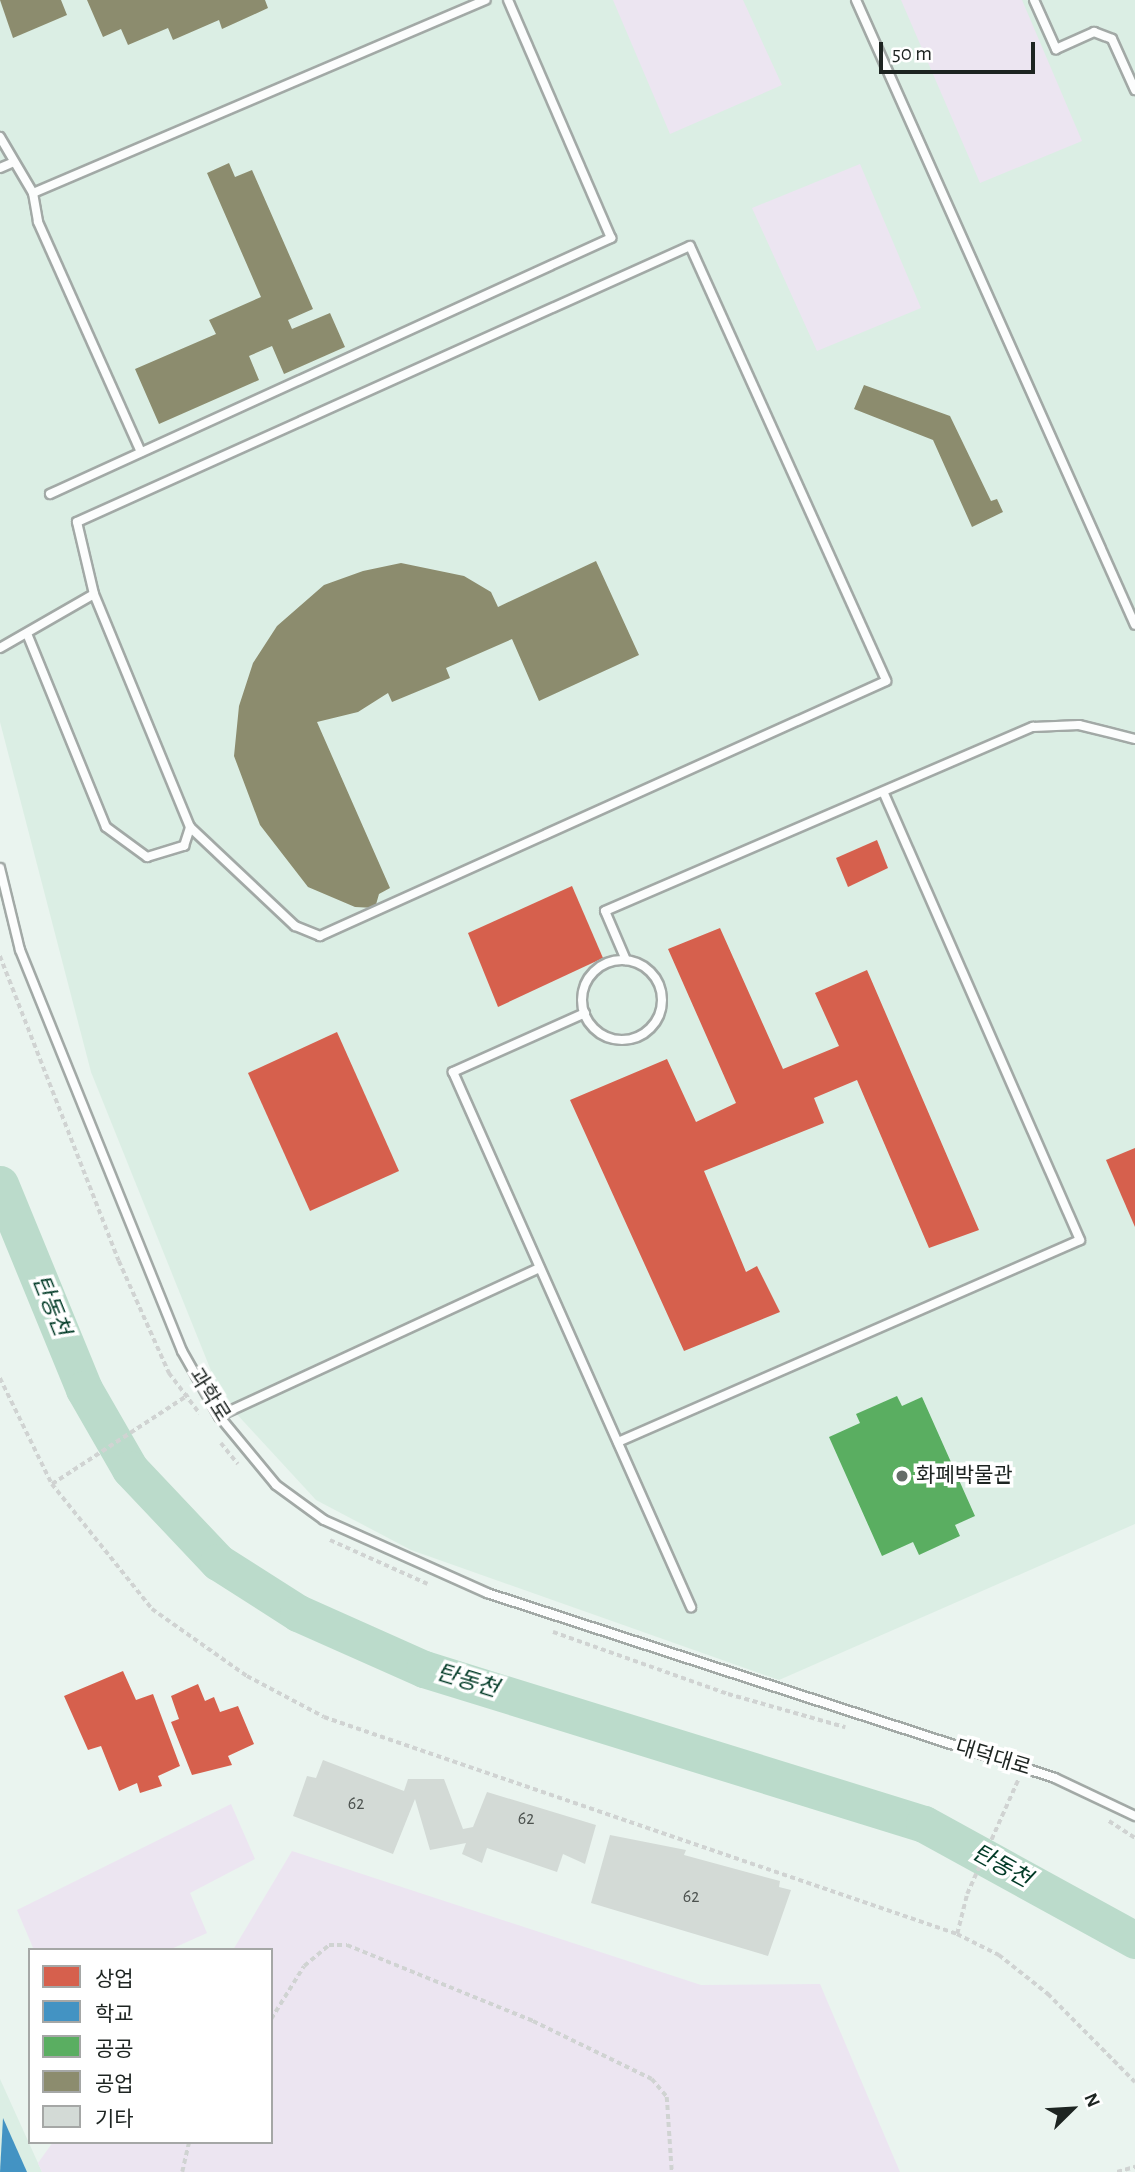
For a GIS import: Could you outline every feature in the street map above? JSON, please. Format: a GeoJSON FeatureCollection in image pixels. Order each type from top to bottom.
{"type":"FeatureCollection","features":[{"type":"Feature","properties":{"kind":"lane"},"geometry":{"type":"LineString","coordinates":[[33,193],[486,0]]}},
{"type":"Feature","properties":{"kind":"lane"},"geometry":{"type":"LineString","coordinates":[[50,494],[611,238],[508,0]]}},
{"type":"Feature","properties":{"kind":"lane"},"geometry":{"type":"LineString","coordinates":[[856,0],[1135,625]]}},
{"type":"Feature","properties":{"kind":"lane"},"geometry":{"type":"LineString","coordinates":[[1034,0],[1056,49],[1094,32],[1112,39],[1135,90]]}},
{"type":"Feature","properties":{"kind":"lane"},"geometry":{"type":"LineString","coordinates":[[0,137],[12,163],[33,193],[38,222],[141,453]]}},
{"type":"Feature","properties":{"kind":"lane"},"geometry":{"type":"LineString","coordinates":[[0,168],[12,163]]}},
{"type":"Feature","properties":{"kind":"lane"},"geometry":{"type":"LineString","coordinates":[[690,246],[886,681],[320,936],[295,926],[190,827],[94,594],[77,522],[690,246]]}},
{"type":"Feature","properties":{"kind":"lane"},"geometry":{"type":"LineString","coordinates":[[0,648],[28,636],[94,594]]}},
{"type":"Feature","properties":{"kind":"lane"},"geometry":{"type":"LineString","coordinates":[[28,636],[106,827],[148,857],[184,846],[190,827]]}},
{"type":"Feature","properties":{"kind":"lane"},"geometry":{"type":"LineString","coordinates":[[626,960],[593,972],[582,993],[585,1013],[595,1030],[620,1040],[655,1023],[659,983],[626,960],[606,911],[1033,727],[1079,726],[1135,739]]}},
{"type":"Feature","properties":{"kind":"lane"},"geometry":{"type":"LineString","coordinates":[[618,1442],[1080,1240],[883,792]]}},
{"type":"Feature","properties":{"kind":"lane","name":"과학로"},"geometry":{"type":"LineString","coordinates":[[0,868],[20,950],[202,1386],[219,1416],[276,1485],[324,1520],[487,1593],[694,1664],[846,1710]]}},
{"type":"Feature","properties":{"kind":"lane"},"geometry":{"type":"LineString","coordinates":[[585,1013],[453,1072],[691,1607]]}},
{"type":"Feature","properties":{"kind":"lane"},"geometry":{"type":"LineString","coordinates":[[219,1416],[540,1268]]}},
{"type":"Feature","properties":{"kind":"lane","name":"대덕대로"},"geometry":{"type":"LineString","coordinates":[[846,1710],[1024,1768],[1135,1816]]}},
{"type":"Feature","properties":{"kind":"path"},"geometry":{"type":"LineString","coordinates":[[0,956],[119,1261],[186,1396],[208,1426]]}},
{"type":"Feature","properties":{"kind":"path"},"geometry":{"type":"LineString","coordinates":[[0,1378],[52,1484],[152,1609],[247,1676],[324,1717],[957,1934],[999,1955],[1048,1994],[1135,2082]]}},
{"type":"Feature","properties":{"kind":"path"},"geometry":{"type":"LineString","coordinates":[[52,1484],[202,1386]]}},
{"type":"Feature","properties":{"kind":"path"},"geometry":{"type":"LineString","coordinates":[[216,1437],[248,1474]]}},
{"type":"Feature","properties":{"kind":"path"},"geometry":{"type":"LineString","coordinates":[[326,1537],[442,1590]]}},
{"type":"Feature","properties":{"kind":"path"},"geometry":{"type":"LineString","coordinates":[[542,1628],[728,1694],[858,1730]]}},
{"type":"Feature","properties":{"kind":"path"},"geometry":{"type":"LineString","coordinates":[[957,1934],[967,1894],[1024,1768]]}},
{"type":"Feature","properties":{"kind":"path"},"geometry":{"type":"LineString","coordinates":[[1005,1777],[1029,1786]]}},
{"type":"Feature","properties":{"kind":"path"},"geometry":{"type":"LineString","coordinates":[[1097,1814],[1135,1838]]}},
{"type":"Feature","properties":{"kind":"path"},"geometry":{"type":"LineString","coordinates":[[273,2016],[304,1966],[329,1945],[347,1945],[533,2021],[652,2079],[667,2097],[672,2172]]}},
{"type":"Feature","properties":{"kind":"path"},"geometry":{"type":"LineString","coordinates":[[182,2172],[189,2144]]}},
{"type":"Feature","properties":{"kind":"path"},"geometry":{"type":"LineString","coordinates":[[1117,2172],[1135,2167]]}},
{"type":"Feature","properties":{"kind":"shaded area"},"geometry":{"type":"Polygon","coordinates":[[[0,0],[1135,0],[1135,1524],[779,1680],[411,1550],[316,1500],[222,1398],[91,1072],[0,722],[0,0]]]}},
{"type":"Feature","properties":{"kind":"shaded area"},"geometry":{"type":"Polygon","coordinates":[[[613,0],[743,0],[782,85],[670,134],[613,0]]]}},
{"type":"Feature","properties":{"kind":"shaded area"},"geometry":{"type":"Polygon","coordinates":[[[901,0],[1022,0],[1082,141],[980,183],[901,0]]]}},
{"type":"Feature","properties":{"kind":"shaded area"},"geometry":{"type":"Polygon","coordinates":[[[860,164],[921,308],[817,351],[752,208],[860,164]]]}},
{"type":"Feature","properties":{"kind":"shaded area"},"geometry":{"type":"Polygon","coordinates":[[[231,1804],[255,1859],[190,1893],[207,1933],[173,1948],[33,1948],[17,1910],[231,1804]]]}},
{"type":"Feature","properties":{"kind":"shaded area"},"geometry":{"type":"Polygon","coordinates":[[[292,1851],[701,1985],[820,1984],[900,2172],[42,2172],[38,2163],[52,2144],[273,2144],[273,1948],[234,1948],[292,1851]]]}},
{"type":"Feature","properties":{"kind":"shaded area"},"geometry":{"type":"Polygon","coordinates":[[[0,2079],[42,2172],[0,2172],[0,2079]]]}},
{"type":"Feature","properties":{"kind":"building: 상업"},"geometry":{"type":"Polygon","coordinates":[[[877,840],[888,868],[848,887],[836,858],[877,840]]]}},
{"type":"Feature","properties":{"kind":"building: 상업"},"geometry":{"type":"Polygon","coordinates":[[[572,886],[603,958],[498,1007],[468,933],[572,886]]]}},
{"type":"Feature","properties":{"kind":"building: 상업"},"geometry":{"type":"Polygon","coordinates":[[[720,928],[783,1069],[839,1046],[815,993],[867,970],[979,1230],[929,1248],[857,1080],[814,1098],[824,1123],[704,1171],[746,1272],[757,1266],[780,1312],[684,1351],[570,1100],[667,1059],[696,1122],[736,1103],[668,949],[720,928]]]}},
{"type":"Feature","properties":{"kind":"building: 상업"},"geometry":{"type":"Polygon","coordinates":[[[337,1032],[399,1171],[310,1211],[248,1073],[337,1032]]]}},
{"type":"Feature","properties":{"kind":"building: 상업"},"geometry":{"type":"Polygon","coordinates":[[[1135,1148],[1135,1227],[1106,1160],[1135,1148]]]}},
{"type":"Feature","properties":{"kind":"building: 상업"},"geometry":{"type":"Polygon","coordinates":[[[123,1671],[136,1700],[153,1694],[180,1766],[158,1776],[162,1786],[140,1793],[137,1783],[119,1791],[101,1746],[88,1750],[64,1696],[123,1671]]]}},
{"type":"Feature","properties":{"kind":"building: 상업"},"geometry":{"type":"Polygon","coordinates":[[[198,1684],[205,1701],[214,1697],[220,1712],[238,1706],[254,1744],[228,1756],[232,1765],[192,1775],[171,1722],[179,1719],[171,1696],[198,1684]]]}},
{"type":"Feature","properties":{"kind":"building: 학교"},"geometry":{"type":"Polygon","coordinates":[[[3,2118],[27,2172],[0,2172],[3,2118]]]}},
{"type":"Feature","properties":{"kind":"building: 공공","name":"화폐박물관"},"geometry":{"type":"Polygon","coordinates":[[[897,1396],[902,1406],[922,1397],[975,1516],[955,1525],[960,1536],[919,1555],[913,1542],[882,1556],[829,1437],[860,1423],[856,1414],[897,1396]]]}},
{"type":"Feature","properties":{"kind":"building: 공업"},"geometry":{"type":"Polygon","coordinates":[[[0,0],[61,0],[67,15],[13,38],[0,0]]]}},
{"type":"Feature","properties":{"kind":"building: 공업"},"geometry":{"type":"Polygon","coordinates":[[[87,0],[265,0],[268,8],[222,29],[219,20],[173,40],[168,28],[128,45],[121,29],[103,37],[87,0]]]}},
{"type":"Feature","properties":{"kind":"building: 공업"},"geometry":{"type":"Polygon","coordinates":[[[229,163],[235,177],[252,170],[313,309],[288,320],[292,329],[330,313],[345,347],[284,374],[272,346],[249,356],[259,380],[159,424],[135,369],[216,334],[209,320],[261,297],[207,173],[229,163]]]}},
{"type":"Feature","properties":{"kind":"building: 공업"},"geometry":{"type":"Polygon","coordinates":[[[864,385],[950,416],[991,501],[997,499],[1003,512],[972,527],[933,440],[854,409],[864,385]]]}},
{"type":"Feature","properties":{"kind":"building: 공업"},"geometry":{"type":"Polygon","coordinates":[[[596,561],[639,655],[539,701],[512,639],[446,668],[450,678],[392,702],[388,693],[358,712],[317,722],[390,888],[379,894],[375,908],[355,907],[308,887],[260,825],[234,756],[239,706],[253,663],[277,626],[324,585],[363,571],[401,563],[464,576],[491,592],[498,607],[596,561]]]}},
{"type":"Feature","properties":{"kind":"building: 기타"},"geometry":{"type":"Polygon","coordinates":[[[323,1760],[404,1791],[408,1779],[444,1779],[463,1829],[473,1827],[487,1792],[596,1825],[585,1864],[563,1854],[557,1872],[487,1848],[482,1863],[462,1854],[466,1843],[430,1850],[415,1799],[393,1854],[293,1816],[307,1776],[316,1778],[323,1760]]]}},
{"type":"Feature","properties":{"kind":"building: 기타"},"geometry":{"type":"Polygon","coordinates":[[[610,1835],[686,1850],[684,1855],[780,1881],[779,1887],[791,1890],[768,1956],[591,1903],[610,1835]]]}},
{"type":"Feature","properties":{"kind":"waterway","name":"탄동천"},"geometry":{"type":"LineString","coordinates":[[0,1184],[84,1389],[130,1469],[218,1562],[298,1613],[424,1669],[924,1824],[1135,1940]]}},
{"type":"Feature","properties":{"kind":"place","name":"화폐박물관"},"geometry":{"type":"Point","coordinates":[902,1476]}}]}
